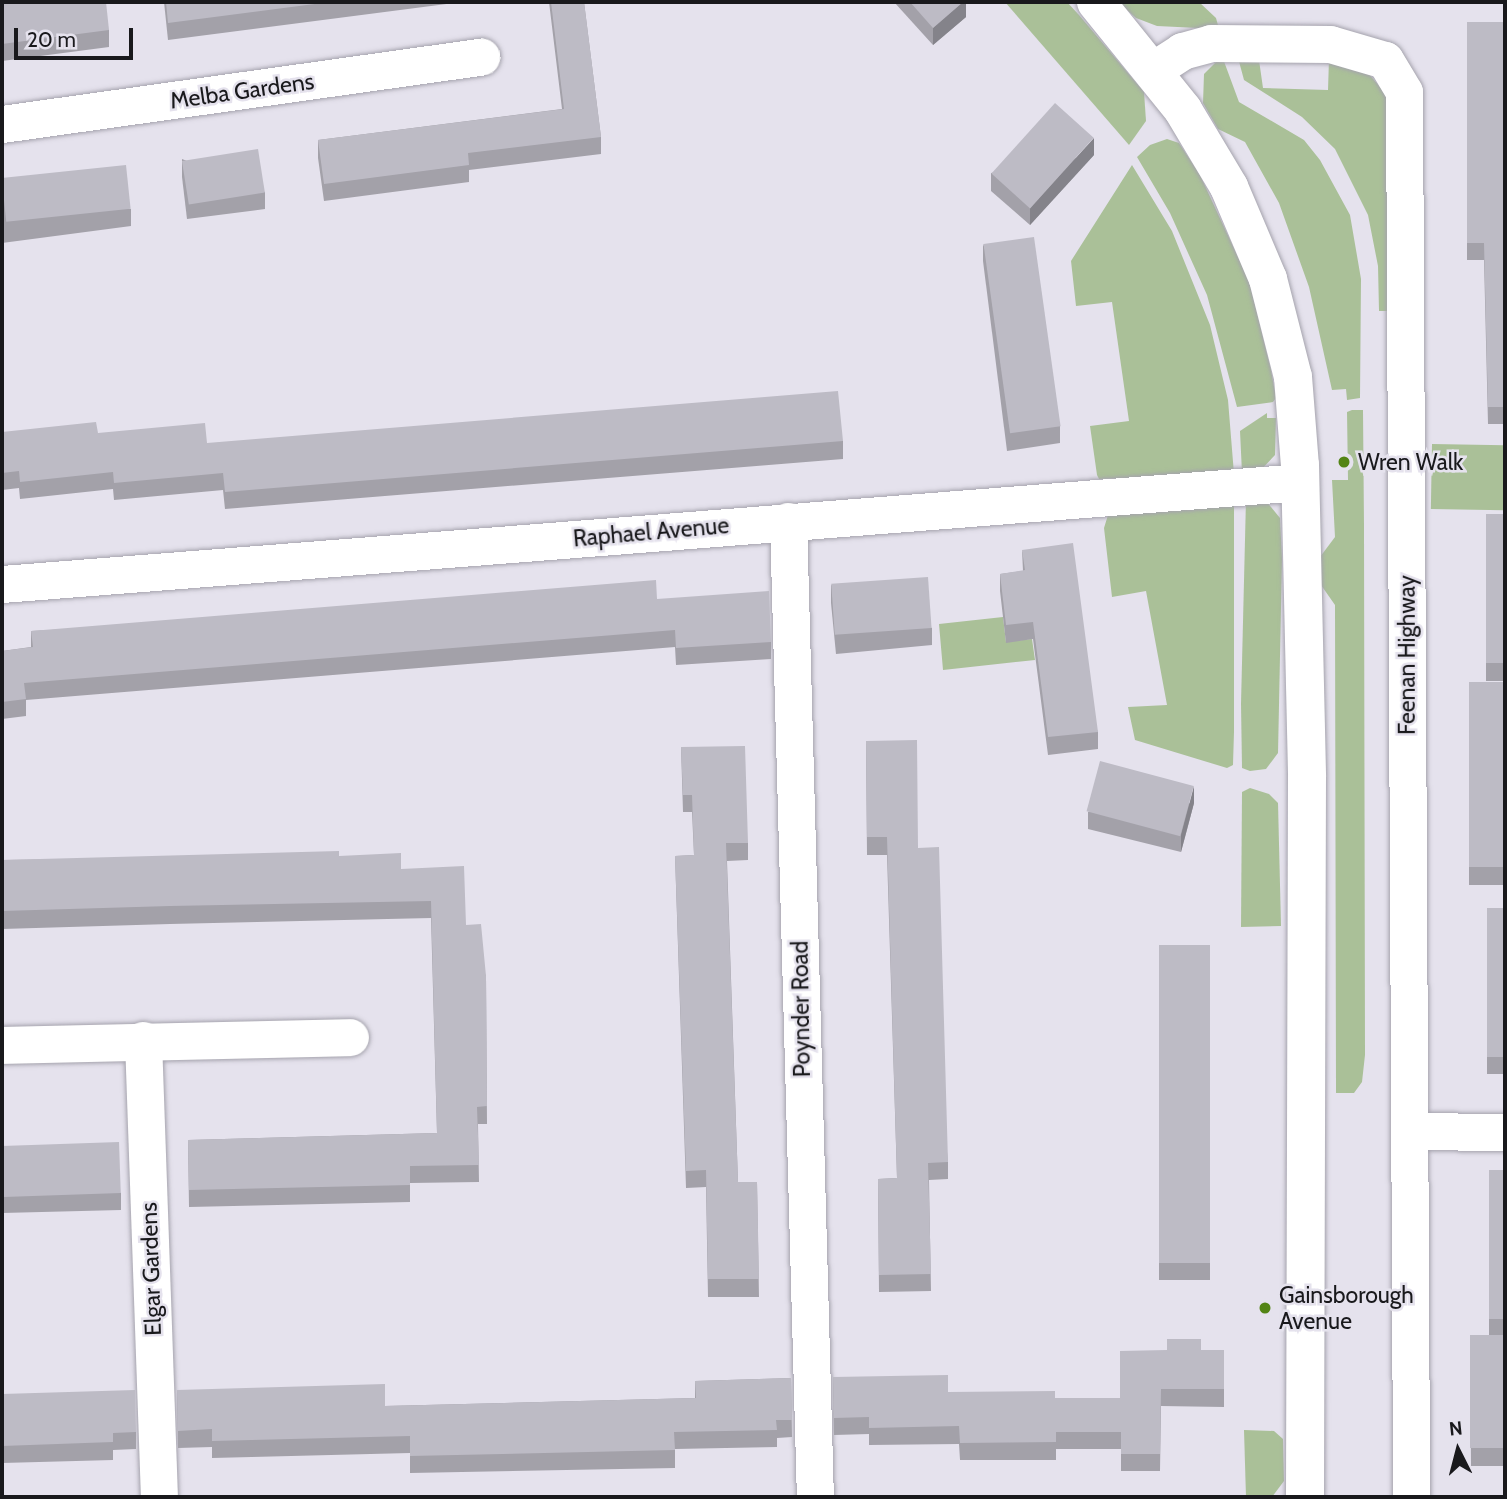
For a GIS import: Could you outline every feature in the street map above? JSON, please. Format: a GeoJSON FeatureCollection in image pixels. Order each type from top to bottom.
{"type":"FeatureCollection","features":[{"type":"Feature","properties":{"kind":"street"},"geometry":{"type":"LineString","coordinates":[[1096,2],[1153,70],[1203,143],[1260,257],[1293,377],[1300,482],[1309,1092],[1305,1497]]}},
{"type":"Feature","properties":{"kind":"street","name":"Feenan Highway"},"geometry":{"type":"LineString","coordinates":[[1153,70],[1182,51],[1210,43],[1330,44],[1385,60],[1404,92],[1411,1497]]}},
{"type":"Feature","properties":{"kind":"street","name":"Melba Gardens"},"geometry":{"type":"LineString","coordinates":[[2,124],[481,57]]}},
{"type":"Feature","properties":{"kind":"street","name":"Raphael Avenue"},"geometry":{"type":"LineString","coordinates":[[2,584],[1300,482]]}},
{"type":"Feature","properties":{"kind":"street","name":"Poynder Road"},"geometry":{"type":"LineString","coordinates":[[788,522],[815,1497]]}},
{"type":"Feature","properties":{"kind":"street"},"geometry":{"type":"LineString","coordinates":[[2,1045],[350,1037]]}},
{"type":"Feature","properties":{"kind":"street","name":"Elgar Gardens"},"geometry":{"type":"LineString","coordinates":[[143,1040],[159,1497]]}},
{"type":"Feature","properties":{"kind":"street"},"geometry":{"type":"LineString","coordinates":[[1409,1131],[1505,1132]]}},
{"type":"Feature","properties":{"kind":"green space"},"geometry":{"type":"Polygon","coordinates":[[[1005,2],[1067,2],[1079,15],[1144,92],[1146,121],[1129,145],[1005,2]]]}},
{"type":"Feature","properties":{"kind":"green space"},"geometry":{"type":"Polygon","coordinates":[[[1118,2],[1199,2],[1216,18],[1219,29],[1157,26],[1136,18],[1118,2]]]}},
{"type":"Feature","properties":{"kind":"green space"},"geometry":{"type":"Polygon","coordinates":[[[1258,53],[1263,88],[1328,90],[1329,59],[1368,73],[1386,94],[1393,311],[1379,311],[1378,266],[1368,215],[1335,149],[1302,117],[1244,80],[1237,54],[1258,53]]]}},
{"type":"Feature","properties":{"kind":"green space"},"geometry":{"type":"Polygon","coordinates":[[[1222,56],[1239,102],[1304,140],[1320,160],[1350,215],[1361,279],[1360,398],[1347,400],[1346,389],[1332,390],[1309,287],[1279,203],[1245,142],[1218,129],[1203,103],[1204,74],[1222,56]]]}},
{"type":"Feature","properties":{"kind":"green space"},"geometry":{"type":"Polygon","coordinates":[[[1167,139],[1179,143],[1200,175],[1249,281],[1271,370],[1276,398],[1273,402],[1237,407],[1207,295],[1170,213],[1137,157],[1150,145],[1167,139]]]}},
{"type":"Feature","properties":{"kind":"green space"},"geometry":{"type":"Polygon","coordinates":[[[1132,165],[1172,231],[1210,325],[1228,400],[1234,474],[1099,479],[1097,475],[1090,426],[1129,421],[1112,302],[1076,306],[1071,261],[1132,165]]]}},
{"type":"Feature","properties":{"kind":"green space"},"geometry":{"type":"Polygon","coordinates":[[[1363,410],[1365,1055],[1362,1082],[1354,1093],[1336,1093],[1335,605],[1321,585],[1320,557],[1335,537],[1332,480],[1348,480],[1347,412],[1363,410]]]}},
{"type":"Feature","properties":{"kind":"green space"},"geometry":{"type":"Polygon","coordinates":[[[1267,413],[1267,418],[1276,418],[1275,455],[1260,471],[1242,473],[1240,431],[1267,413]]]}},
{"type":"Feature","properties":{"kind":"green space"},"geometry":{"type":"Polygon","coordinates":[[[1432,444],[1505,445],[1504,510],[1431,509],[1432,444]]]}},
{"type":"Feature","properties":{"kind":"green space"},"geometry":{"type":"Polygon","coordinates":[[[1246,499],[1266,501],[1280,518],[1282,559],[1278,753],[1266,769],[1250,771],[1242,768],[1241,704],[1246,499]]]}},
{"type":"Feature","properties":{"kind":"green space"},"geometry":{"type":"Polygon","coordinates":[[[1234,501],[1234,732],[1233,765],[1227,768],[1135,740],[1128,707],[1167,705],[1146,591],[1112,597],[1104,528],[1108,515],[1234,501]]]}},
{"type":"Feature","properties":{"kind":"green space"},"geometry":{"type":"Polygon","coordinates":[[[1003,617],[1006,642],[1032,639],[1035,660],[943,670],[939,624],[1003,617]]]}},
{"type":"Feature","properties":{"kind":"green space"},"geometry":{"type":"Polygon","coordinates":[[[1250,788],[1269,794],[1278,803],[1281,926],[1241,927],[1242,792],[1250,788]]]}},
{"type":"Feature","properties":{"kind":"green space"},"geometry":{"type":"Polygon","coordinates":[[[1244,1430],[1274,1431],[1283,1439],[1284,1481],[1272,1497],[1246,1497],[1244,1430]]]}},
{"type":"Feature","properties":{"kind":"building"},"geometry":{"type":"Polygon","coordinates":[[[2,2],[106,2],[109,30],[2,44],[2,2]]]}},
{"type":"Feature","properties":{"kind":"building"},"geometry":{"type":"Polygon","coordinates":[[[166,2],[330,2],[168,23],[166,2]]]}},
{"type":"Feature","properties":{"kind":"building"},"geometry":{"type":"Polygon","coordinates":[[[551,2],[584,2],[601,137],[468,153],[469,165],[324,184],[318,140],[564,109],[551,2]]]}},
{"type":"Feature","properties":{"kind":"building"},"geometry":{"type":"Polygon","coordinates":[[[910,2],[963,2],[933,28],[910,2]]]}},
{"type":"Feature","properties":{"kind":"building"},"geometry":{"type":"Polygon","coordinates":[[[1467,22],[1505,22],[1505,407],[1488,407],[1484,243],[1467,243],[1467,22]]]}},
{"type":"Feature","properties":{"kind":"building"},"geometry":{"type":"Polygon","coordinates":[[[1055,103],[1094,138],[1030,208],[991,174],[1055,103]]]}},
{"type":"Feature","properties":{"kind":"building"},"geometry":{"type":"Polygon","coordinates":[[[258,149],[265,192],[189,205],[182,161],[258,149]]]}},
{"type":"Feature","properties":{"kind":"building"},"geometry":{"type":"Polygon","coordinates":[[[126,165],[131,209],[6,222],[2,178],[126,165]]]}},
{"type":"Feature","properties":{"kind":"building"},"geometry":{"type":"Polygon","coordinates":[[[1034,237],[1061,426],[1010,433],[983,244],[1034,237]]]}},
{"type":"Feature","properties":{"kind":"building"},"geometry":{"type":"Polygon","coordinates":[[[838,391],[843,441],[225,492],[223,473],[114,483],[113,472],[20,482],[19,471],[2,473],[2,432],[96,422],[98,433],[205,423],[207,443],[838,391]]]}},
{"type":"Feature","properties":{"kind":"building"},"geometry":{"type":"Polygon","coordinates":[[[1486,514],[1505,514],[1505,663],[1486,663],[1486,514]]]}},
{"type":"Feature","properties":{"kind":"building"},"geometry":{"type":"Polygon","coordinates":[[[1073,543],[1098,732],[1048,737],[1033,622],[1006,625],[1000,574],[1025,570],[1022,550],[1073,543]]]}},
{"type":"Feature","properties":{"kind":"building"},"geometry":{"type":"Polygon","coordinates":[[[928,577],[932,628],[835,635],[831,584],[928,577]]]}},
{"type":"Feature","properties":{"kind":"building"},"geometry":{"type":"Polygon","coordinates":[[[656,580],[657,599],[769,591],[771,642],[676,648],[675,630],[24,683],[26,699],[2,702],[2,651],[33,647],[31,631],[656,580]]]}},
{"type":"Feature","properties":{"kind":"building"},"geometry":{"type":"Polygon","coordinates":[[[1469,682],[1505,682],[1505,867],[1469,867],[1469,682]]]}},
{"type":"Feature","properties":{"kind":"building"},"geometry":{"type":"Polygon","coordinates":[[[917,740],[918,848],[939,847],[948,1162],[928,1163],[931,1274],[879,1275],[878,1179],[897,1178],[887,837],[867,837],[866,741],[917,740]]]}},
{"type":"Feature","properties":{"kind":"building"},"geometry":{"type":"Polygon","coordinates":[[[745,746],[748,843],[726,843],[738,1182],[757,1182],[759,1279],[708,1279],[706,1170],[686,1171],[675,856],[694,855],[692,795],[683,795],[681,747],[745,746]]]}},
{"type":"Feature","properties":{"kind":"building"},"geometry":{"type":"Polygon","coordinates":[[[1100,761],[1194,786],[1180,836],[1087,811],[1100,761]]]}},
{"type":"Feature","properties":{"kind":"building"},"geometry":{"type":"Polygon","coordinates":[[[339,851],[339,856],[401,853],[401,869],[464,866],[466,925],[481,924],[486,976],[487,1106],[477,1107],[479,1165],[410,1166],[410,1185],[189,1190],[188,1140],[437,1133],[431,901],[2,911],[2,860],[339,851]]]}},
{"type":"Feature","properties":{"kind":"building"},"geometry":{"type":"Polygon","coordinates":[[[1487,908],[1505,908],[1505,1057],[1487,1057],[1487,908]]]}},
{"type":"Feature","properties":{"kind":"building"},"geometry":{"type":"Polygon","coordinates":[[[1159,945],[1210,945],[1210,1263],[1159,1263],[1159,945]]]}},
{"type":"Feature","properties":{"kind":"building"},"geometry":{"type":"Polygon","coordinates":[[[119,1142],[121,1193],[4,1197],[2,1146],[119,1142]]]}},
{"type":"Feature","properties":{"kind":"building"},"geometry":{"type":"Polygon","coordinates":[[[1489,1170],[1505,1170],[1505,1319],[1489,1319],[1489,1170]]]}},
{"type":"Feature","properties":{"kind":"building"},"geometry":{"type":"Polygon","coordinates":[[[1470,1335],[1505,1335],[1505,1448],[1470,1448],[1470,1335]]]}},
{"type":"Feature","properties":{"kind":"building"},"geometry":{"type":"Polygon","coordinates":[[[1167,1339],[1201,1339],[1201,1350],[1224,1350],[1224,1389],[1161,1389],[1160,1454],[1121,1454],[1121,1432],[1056,1432],[1056,1442],[960,1443],[959,1426],[869,1428],[869,1417],[834,1418],[833,1377],[948,1375],[948,1392],[1055,1391],[1055,1398],[1120,1398],[1120,1351],[1167,1350],[1167,1339]]]}},
{"type":"Feature","properties":{"kind":"building"},"geometry":{"type":"Polygon","coordinates":[[[791,1378],[792,1420],[776,1420],[777,1430],[674,1432],[675,1450],[410,1456],[410,1436],[212,1441],[212,1429],[178,1431],[177,1390],[385,1384],[385,1406],[696,1398],[695,1381],[791,1378]]]}},
{"type":"Feature","properties":{"kind":"building"},"geometry":{"type":"Polygon","coordinates":[[[135,1390],[136,1432],[113,1433],[113,1442],[2,1446],[2,1394],[135,1390]]]}},
{"type":"Feature","properties":{"kind":"place","name":"Wren Walk"},"geometry":{"type":"Point","coordinates":[1344,462]}},
{"type":"Feature","properties":{"kind":"place","name":"Gainsborough Avenue"},"geometry":{"type":"Point","coordinates":[1265,1308]}}]}
